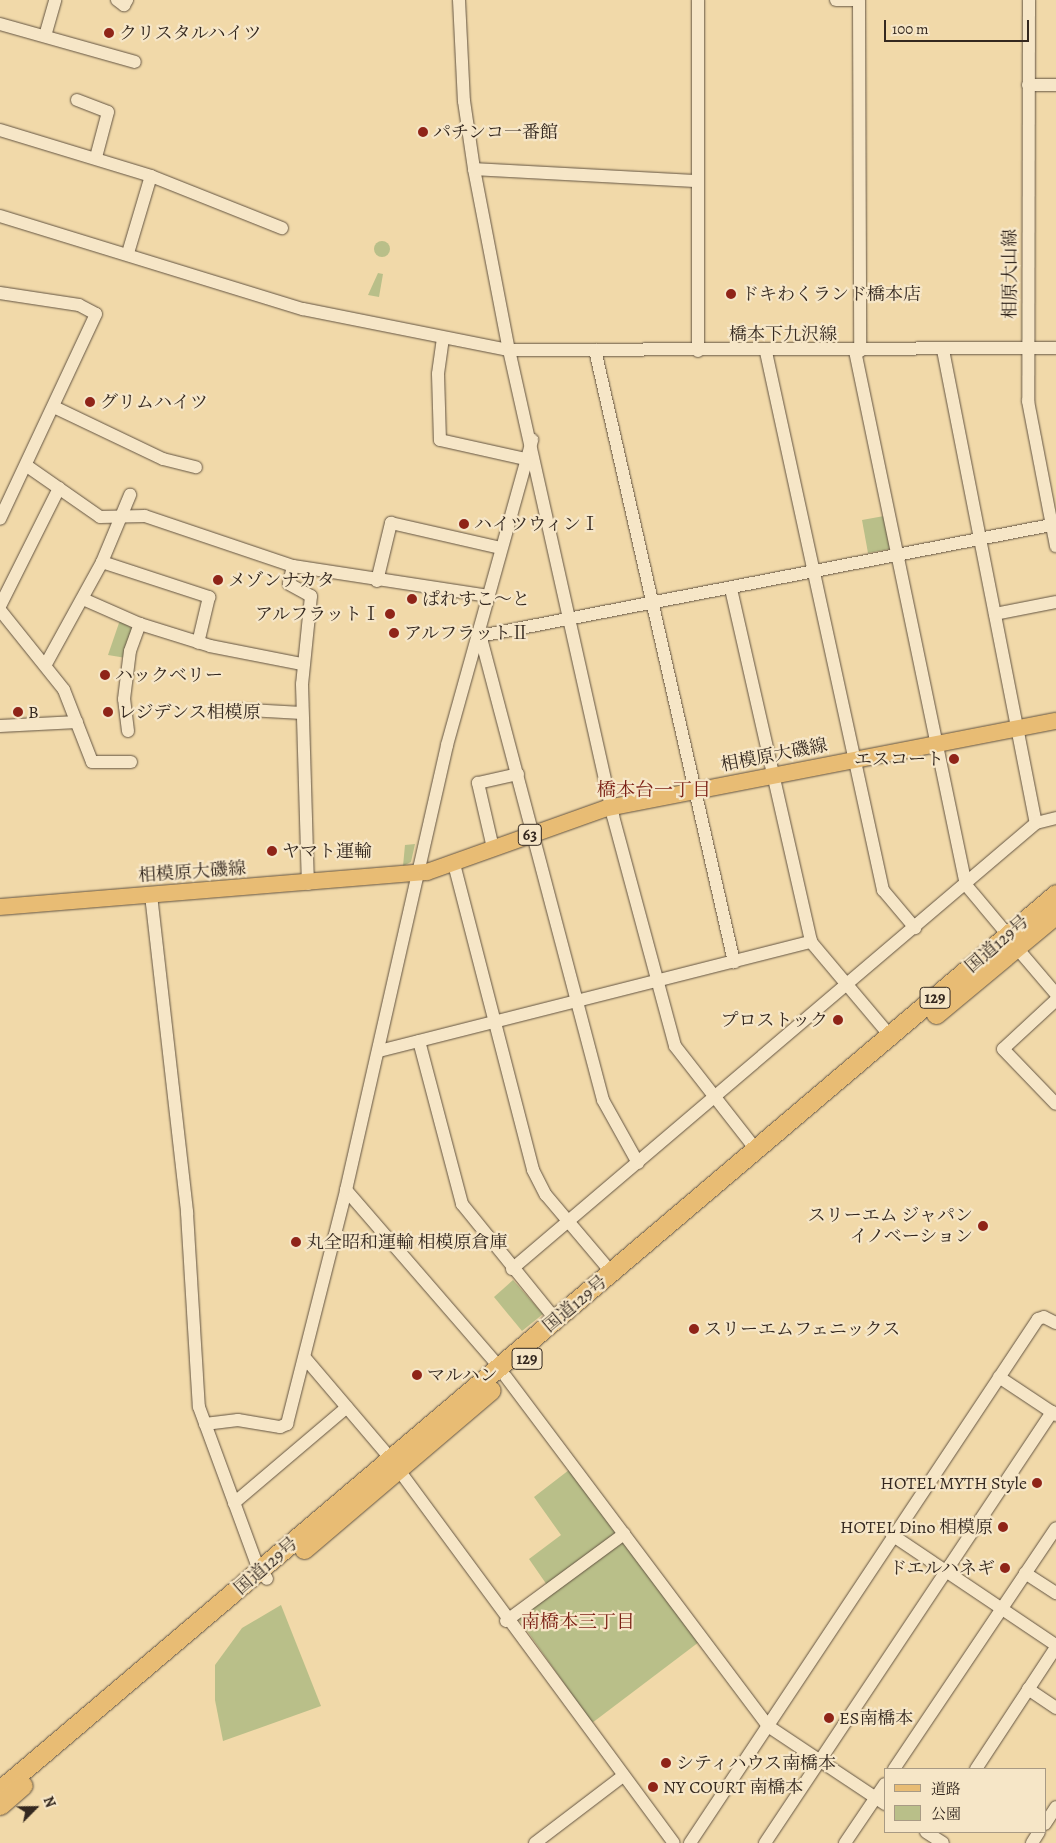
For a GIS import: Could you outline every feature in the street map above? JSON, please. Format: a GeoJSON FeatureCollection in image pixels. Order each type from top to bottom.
{"type":"FeatureCollection","features":[{"type":"Feature","properties":{"kind":"highway","name":"国道129号"},"geometry":{"type":"LineString","coordinates":[[0,1805],[264,1575],[1012,941],[1056,894]]}},
{"type":"Feature","properties":{"kind":"highway","name":"国道129号"},"geometry":{"type":"LineString","coordinates":[[503,1372],[556,1320],[891,1037],[1012,941],[1056,914]]}},
{"type":"Feature","properties":{"kind":"highway","name":"国道129号"},"geometry":{"type":"LineString","coordinates":[[0,1790],[264,1575]]}},
{"type":"Feature","properties":{"kind":"main road","name":"相模原大磯線"},"geometry":{"type":"LineString","coordinates":[[0,907],[308,884],[418,873],[454,864],[534,833],[611,807],[1056,721]]}},
{"type":"Feature","properties":{"kind":"street"},"geometry":{"type":"LineString","coordinates":[[45,36],[55,0]]}},
{"type":"Feature","properties":{"kind":"street"},"geometry":{"type":"LineString","coordinates":[[117,0],[124,4],[127,0]]}},
{"type":"Feature","properties":{"kind":"street"},"geometry":{"type":"LineString","coordinates":[[459,0],[464,101],[474,169],[509,350],[532,440],[611,807],[656,981],[675,1046],[713,1099],[757,1151]]}},
{"type":"Feature","properties":{"kind":"street"},"geometry":{"type":"LineString","coordinates":[[698,0],[698,351]]}},
{"type":"Feature","properties":{"kind":"street"},"geometry":{"type":"LineString","coordinates":[[836,0],[859,1],[857,351],[897,555],[966,885],[1056,994]]}},
{"type":"Feature","properties":{"kind":"street","name":"相原大山線"},"geometry":{"type":"LineString","coordinates":[[1029,0],[1027,348],[1029,407],[1054,525],[1056,546]]}},
{"type":"Feature","properties":{"kind":"street"},"geometry":{"type":"LineString","coordinates":[[0,24],[135,62]]}},
{"type":"Feature","properties":{"kind":"street"},"geometry":{"type":"LineString","coordinates":[[1028,85],[1056,85]]}},
{"type":"Feature","properties":{"kind":"street"},"geometry":{"type":"LineString","coordinates":[[77,100],[108,112],[96,157]]}},
{"type":"Feature","properties":{"kind":"street"},"geometry":{"type":"LineString","coordinates":[[0,130],[96,157],[151,176],[282,228]]}},
{"type":"Feature","properties":{"kind":"street"},"geometry":{"type":"LineString","coordinates":[[474,169],[698,181]]}},
{"type":"Feature","properties":{"kind":"street"},"geometry":{"type":"LineString","coordinates":[[128,253],[151,176]]}},
{"type":"Feature","properties":{"kind":"street","name":"橋本下九沢線"},"geometry":{"type":"LineString","coordinates":[[0,216],[128,253],[303,309],[509,350],[766,352],[1056,348]]}},
{"type":"Feature","properties":{"kind":"street"},"geometry":{"type":"LineString","coordinates":[[0,293],[96,312],[27,466],[0,519]]}},
{"type":"Feature","properties":{"kind":"street"},"geometry":{"type":"LineString","coordinates":[[443,338],[438,374],[440,440],[526,459]]}},
{"type":"Feature","properties":{"kind":"street"},"geometry":{"type":"LineString","coordinates":[[595,350],[734,962]]}},
{"type":"Feature","properties":{"kind":"street"},"geometry":{"type":"LineString","coordinates":[[943,350],[1036,823]]}},
{"type":"Feature","properties":{"kind":"street"},"geometry":{"type":"LineString","coordinates":[[766,352],[853,760],[883,890],[915,928]]}},
{"type":"Feature","properties":{"kind":"street"},"geometry":{"type":"LineString","coordinates":[[54,407],[163,458],[196,468]]}},
{"type":"Feature","properties":{"kind":"street"},"geometry":{"type":"LineString","coordinates":[[205,1424],[238,1420],[286,1426],[305,1358],[379,1051],[447,745],[480,636],[501,548],[532,440]]}},
{"type":"Feature","properties":{"kind":"street"},"geometry":{"type":"LineString","coordinates":[[27,466],[100,516],[145,516],[293,566],[377,581],[489,596]]}},
{"type":"Feature","properties":{"kind":"street"},"geometry":{"type":"LineString","coordinates":[[0,606],[60,488]]}},
{"type":"Feature","properties":{"kind":"street"},"geometry":{"type":"LineString","coordinates":[[46,664],[102,562],[130,494]]}},
{"type":"Feature","properties":{"kind":"street"},"geometry":{"type":"LineString","coordinates":[[377,581],[391,523],[501,548]]}},
{"type":"Feature","properties":{"kind":"street"},"geometry":{"type":"LineString","coordinates":[[480,636],[731,589],[980,538],[1054,525]]}},
{"type":"Feature","properties":{"kind":"street"},"geometry":{"type":"LineString","coordinates":[[102,562],[209,597],[198,643]]}},
{"type":"Feature","properties":{"kind":"street"},"geometry":{"type":"LineString","coordinates":[[293,566],[289,584],[311,596],[302,664],[308,884]]}},
{"type":"Feature","properties":{"kind":"street"},"geometry":{"type":"LineString","coordinates":[[731,589],[812,942],[891,1037]]}},
{"type":"Feature","properties":{"kind":"street"},"geometry":{"type":"LineString","coordinates":[[83,599],[140,624],[198,643],[258,659],[302,664]]}},
{"type":"Feature","properties":{"kind":"street"},"geometry":{"type":"LineString","coordinates":[[995,614],[1056,602]]}},
{"type":"Feature","properties":{"kind":"street"},"geometry":{"type":"LineString","coordinates":[[0,610],[46,664],[67,695],[92,762],[131,762]]}},
{"type":"Feature","properties":{"kind":"street"},"geometry":{"type":"LineString","coordinates":[[128,731],[124,699],[130,650],[140,624]]}},
{"type":"Feature","properties":{"kind":"street"},"geometry":{"type":"LineString","coordinates":[[480,636],[608,1114],[638,1163]]}},
{"type":"Feature","properties":{"kind":"street"},"geometry":{"type":"LineString","coordinates":[[231,709],[302,713]]}},
{"type":"Feature","properties":{"kind":"street"},"geometry":{"type":"LineString","coordinates":[[0,726],[77,722]]}},
{"type":"Feature","properties":{"kind":"street"},"geometry":{"type":"LineString","coordinates":[[493,848],[478,783],[518,774]]}},
{"type":"Feature","properties":{"kind":"street"},"geometry":{"type":"LineString","coordinates":[[512,1269],[966,885],[1036,823],[1056,818]]}},
{"type":"Feature","properties":{"kind":"street"},"geometry":{"type":"LineString","coordinates":[[454,864],[493,1022],[533,1170],[569,1222],[612,1273]]}},
{"type":"Feature","properties":{"kind":"street"},"geometry":{"type":"LineString","coordinates":[[151,895],[179,1131],[197,1317],[199,1407],[234,1503],[264,1575]]}},
{"type":"Feature","properties":{"kind":"street"},"geometry":{"type":"LineString","coordinates":[[379,1051],[812,942]]}},
{"type":"Feature","properties":{"kind":"street"},"geometry":{"type":"LineString","coordinates":[[1056,1000],[1003,1046],[1056,1104]]}},
{"type":"Feature","properties":{"kind":"street"},"geometry":{"type":"LineString","coordinates":[[419,1041],[462,1204],[512,1269],[556,1320]]}},
{"type":"Feature","properties":{"kind":"street"},"geometry":{"type":"LineString","coordinates":[[346,1190],[503,1372],[768,1726],[880,1801]]}},
{"type":"Feature","properties":{"kind":"street"},"geometry":{"type":"LineString","coordinates":[[690,1843],[892,1535],[1038,1320],[1044,1317],[1056,1324]]}},
{"type":"Feature","properties":{"kind":"street"},"geometry":{"type":"LineString","coordinates":[[305,1358],[348,1407],[393,1465],[506,1621],[674,1843]]}},
{"type":"Feature","properties":{"kind":"street"},"geometry":{"type":"LineString","coordinates":[[765,1843],[1054,1413],[999,1377]]}},
{"type":"Feature","properties":{"kind":"street"},"geometry":{"type":"LineString","coordinates":[[234,1503],[348,1407]]}},
{"type":"Feature","properties":{"kind":"street"},"geometry":{"type":"LineString","coordinates":[[895,1768],[1056,1528]]}},
{"type":"Feature","properties":{"kind":"street"},"geometry":{"type":"LineString","coordinates":[[506,1621],[624,1534]]}},
{"type":"Feature","properties":{"kind":"street"},"geometry":{"type":"LineString","coordinates":[[892,1535],[1056,1646],[977,1768]]}},
{"type":"Feature","properties":{"kind":"street"},"geometry":{"type":"LineString","coordinates":[[1025,1573],[1056,1593]]}},
{"type":"Feature","properties":{"kind":"street"},"geometry":{"type":"LineString","coordinates":[[1028,1689],[1056,1708]]}},
{"type":"Feature","properties":{"kind":"street"},"geometry":{"type":"LineString","coordinates":[[535,1843],[623,1776]]}},
{"type":"Feature","properties":{"kind":"street"},"geometry":{"type":"LineString","coordinates":[[845,1843],[880,1801],[884,1787]]}},
{"type":"Feature","properties":{"kind":"street"},"geometry":{"type":"LineString","coordinates":[[1046,1822],[1056,1807]]}},
{"type":"Feature","properties":{"kind":"green space"},"geometry":{"type":"Polygon","coordinates":[[[382,241],[388,243],[390,249],[388,255],[382,257],[376,255],[374,249],[376,243],[382,241]]]}},
{"type":"Feature","properties":{"kind":"green space"},"geometry":{"type":"Polygon","coordinates":[[[378,273],[383,274],[379,297],[368,295],[378,273]]]}},
{"type":"Feature","properties":{"kind":"green space"},"geometry":{"type":"Polygon","coordinates":[[[884,516],[890,549],[868,553],[862,520],[884,516]]]}},
{"type":"Feature","properties":{"kind":"green space"},"geometry":{"type":"Polygon","coordinates":[[[120,620],[134,630],[126,658],[108,655],[120,620]]]}},
{"type":"Feature","properties":{"kind":"green space"},"geometry":{"type":"Polygon","coordinates":[[[415,844],[411,862],[403,866],[405,845],[415,844]]]}},
{"type":"Feature","properties":{"kind":"green space"},"geometry":{"type":"Polygon","coordinates":[[[513,1280],[543,1314],[522,1331],[494,1297],[513,1280]]]}},
{"type":"Feature","properties":{"kind":"green space"},"geometry":{"type":"Polygon","coordinates":[[[569,1470],[617,1534],[547,1585],[529,1559],[561,1535],[534,1497],[569,1470]]]}},
{"type":"Feature","properties":{"kind":"green space"},"geometry":{"type":"Polygon","coordinates":[[[623,1542],[699,1642],[592,1723],[518,1618],[623,1542]]]}},
{"type":"Feature","properties":{"kind":"green space"},"geometry":{"type":"Polygon","coordinates":[[[281,1605],[321,1706],[223,1741],[215,1700],[215,1665],[242,1628],[281,1605]]]}},
{"type":"Feature","properties":{"kind":"place","name":"クリスタルハイツ"},"geometry":{"type":"Point","coordinates":[109,33]}},
{"type":"Feature","properties":{"kind":"place","name":"パチンコ一番館"},"geometry":{"type":"Point","coordinates":[423,132]}},
{"type":"Feature","properties":{"kind":"place","name":"ドキわくランド橋本店"},"geometry":{"type":"Point","coordinates":[731,294]}},
{"type":"Feature","properties":{"kind":"place","name":"グリムハイツ"},"geometry":{"type":"Point","coordinates":[90,402]}},
{"type":"Feature","properties":{"kind":"place","name":"ハイツウィンⅠ"},"geometry":{"type":"Point","coordinates":[464,524]}},
{"type":"Feature","properties":{"kind":"place","name":"メゾンナカタ"},"geometry":{"type":"Point","coordinates":[218,580]}},
{"type":"Feature","properties":{"kind":"place","name":"ぱれすこ～と"},"geometry":{"type":"Point","coordinates":[412,599]}},
{"type":"Feature","properties":{"kind":"place","name":"アルフラットⅠ"},"geometry":{"type":"Point","coordinates":[390,614]}},
{"type":"Feature","properties":{"kind":"place","name":"アルフラットⅡ"},"geometry":{"type":"Point","coordinates":[394,633]}},
{"type":"Feature","properties":{"kind":"place","name":"ハックベリー"},"geometry":{"type":"Point","coordinates":[105,675]}},
{"type":"Feature","properties":{"kind":"place","name":"B"},"geometry":{"type":"Point","coordinates":[18,712]}},
{"type":"Feature","properties":{"kind":"place","name":"レジデンス相模原"},"geometry":{"type":"Point","coordinates":[108,712]}},
{"type":"Feature","properties":{"kind":"place","name":"エスコート"},"geometry":{"type":"Point","coordinates":[954,759]}},
{"type":"Feature","properties":{"kind":"place","name":"ヤマト運輸"},"geometry":{"type":"Point","coordinates":[272,851]}},
{"type":"Feature","properties":{"kind":"place","name":"プロストック"},"geometry":{"type":"Point","coordinates":[838,1020]}},
{"type":"Feature","properties":{"kind":"place","name":"スリーエム ジャパン イノベーション"},"geometry":{"type":"Point","coordinates":[983,1226]}},
{"type":"Feature","properties":{"kind":"place","name":"丸全昭和運輸 相模原倉庫"},"geometry":{"type":"Point","coordinates":[296,1242]}},
{"type":"Feature","properties":{"kind":"place","name":"スリーエムフェニックス"},"geometry":{"type":"Point","coordinates":[694,1329]}},
{"type":"Feature","properties":{"kind":"place","name":"マルハン"},"geometry":{"type":"Point","coordinates":[417,1375]}},
{"type":"Feature","properties":{"kind":"place","name":"HOTEL MYTH Style"},"geometry":{"type":"Point","coordinates":[1037,1483]}},
{"type":"Feature","properties":{"kind":"place","name":"HOTEL Dino 相模原"},"geometry":{"type":"Point","coordinates":[1003,1527]}},
{"type":"Feature","properties":{"kind":"place","name":"ドエルハネギ"},"geometry":{"type":"Point","coordinates":[1005,1568]}},
{"type":"Feature","properties":{"kind":"place","name":"ES南橋本"},"geometry":{"type":"Point","coordinates":[829,1718]}},
{"type":"Feature","properties":{"kind":"place","name":"シティハウス南橋本"},"geometry":{"type":"Point","coordinates":[666,1763]}},
{"type":"Feature","properties":{"kind":"place","name":"NY COURT 南橋本"},"geometry":{"type":"Point","coordinates":[653,1787]}},
{"type":"Feature","properties":{"kind":"district","name":"橋本台一丁目"},"geometry":{"type":"Point","coordinates":[654,791]}},
{"type":"Feature","properties":{"kind":"district","name":"南橋本三丁目"},"geometry":{"type":"Point","coordinates":[578,1623]}}]}
